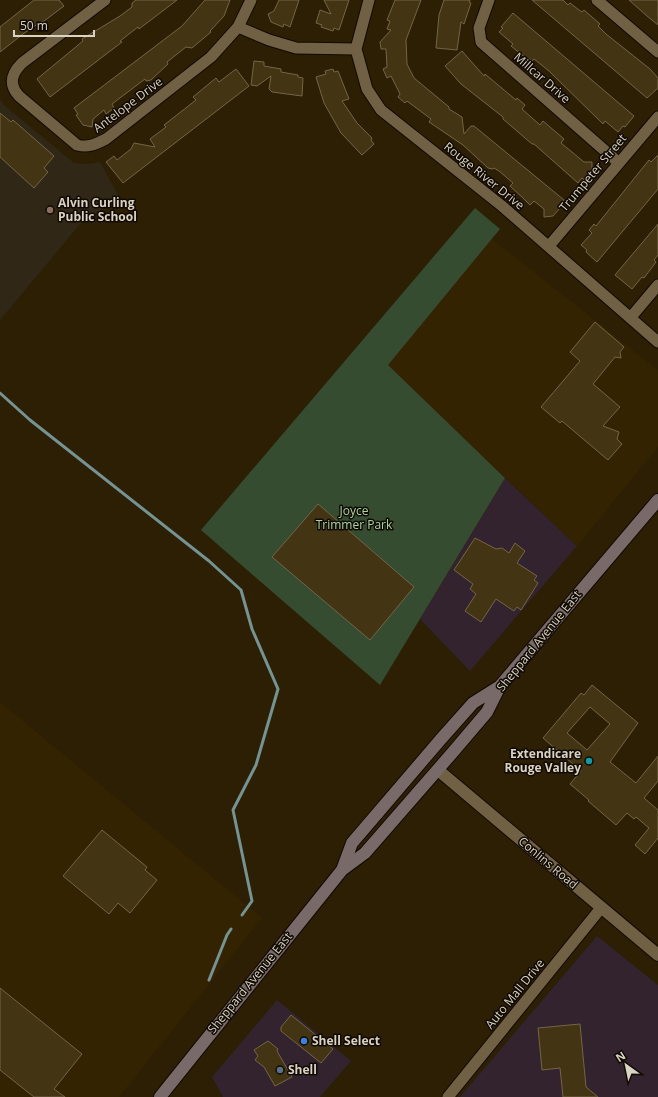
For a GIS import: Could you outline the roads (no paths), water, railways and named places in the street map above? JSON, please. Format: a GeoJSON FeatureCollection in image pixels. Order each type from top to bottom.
{"type":"FeatureCollection","features":[{"type":"Feature","properties":{"kind":"main road","name":"Sheppard Avenue East"},"geometry":{"type":"LineString","coordinates":[[160,1097],[342,870],[365,853],[438,770],[487,712],[500,686],[658,500]]}},
{"type":"Feature","properties":{"kind":"main road","name":"Sheppard Avenue East"},"geometry":{"type":"LineString","coordinates":[[342,870],[352,843],[473,703],[500,686]]}},
{"type":"Feature","properties":{"kind":"street","name":"Antelope Drive"},"geometry":{"type":"LineString","coordinates":[[105,0],[22,63],[15,70],[12,77],[14,91],[19,96],[77,144],[90,146],[114,133],[211,57],[238,26],[251,0]]}},
{"type":"Feature","properties":{"kind":"street"},"geometry":{"type":"LineString","coordinates":[[238,26],[269,40],[296,48],[356,49],[369,0]]}},
{"type":"Feature","properties":{"kind":"street","name":"Millcar Drive"},"geometry":{"type":"LineString","coordinates":[[489,0],[479,28],[482,42],[619,163]]}},
{"type":"Feature","properties":{"kind":"street"},"geometry":{"type":"LineString","coordinates":[[597,0],[658,52]]}},
{"type":"Feature","properties":{"kind":"street","name":"Rouge River Drive"},"geometry":{"type":"LineString","coordinates":[[356,49],[367,89],[382,110],[549,246],[658,342]]}},
{"type":"Feature","properties":{"kind":"street","name":"Trumpeter Street"},"geometry":{"type":"LineString","coordinates":[[549,246],[658,117]]}},
{"type":"Feature","properties":{"kind":"street"},"geometry":{"type":"LineString","coordinates":[[631,318],[658,285]]}},
{"type":"Feature","properties":{"kind":"street","name":"Conlins Road"},"geometry":{"type":"LineString","coordinates":[[438,770],[658,955]]}},
{"type":"Feature","properties":{"kind":"street","name":"Auto Mall Drive"},"geometry":{"type":"LineString","coordinates":[[448,1097],[601,908]]}},
{"type":"Feature","properties":{"kind":"waterway"},"geometry":{"type":"LineString","coordinates":[[0,393],[30,420],[209,561],[241,590],[252,629],[278,689],[256,765],[233,810],[252,901],[242,915]]}},
{"type":"Feature","properties":{"kind":"waterway"},"geometry":{"type":"LineString","coordinates":[[209,980],[227,935],[231,929]]}},
{"type":"Feature","properties":{"kind":"place","name":"Alvin Curling Public School"},"geometry":{"type":"Point","coordinates":[50,210]}},
{"type":"Feature","properties":{"kind":"place","name":"Extendicare Rouge Valley"},"geometry":{"type":"Point","coordinates":[589,761]}},
{"type":"Feature","properties":{"kind":"place","name":"Shell Select"},"geometry":{"type":"Point","coordinates":[304,1041]}},
{"type":"Feature","properties":{"kind":"place","name":"Shell"},"geometry":{"type":"Point","coordinates":[280,1070]}},
{"type":"Feature","properties":{"kind":"park label","name":"Joyce Trimmer Park"},"geometry":{"type":"Point","coordinates":[354,518]}}]}
